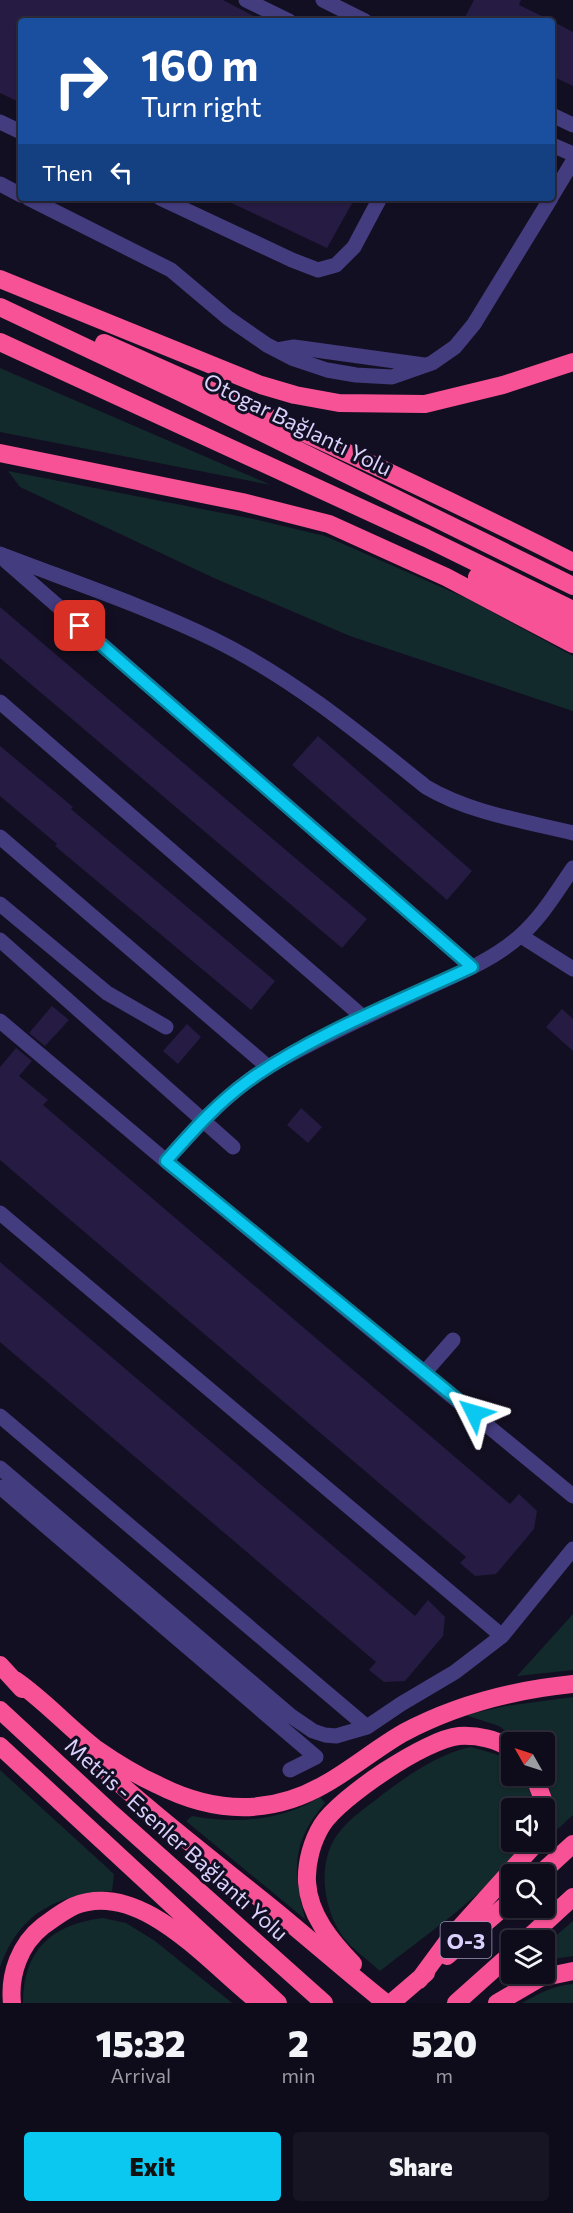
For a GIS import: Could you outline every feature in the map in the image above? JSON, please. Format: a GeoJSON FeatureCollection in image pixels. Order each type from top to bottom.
{"type":"FeatureCollection","features":[{"type":"Feature","properties":{"kind":"highway"},"geometry":{"type":"LineString","coordinates":[[0,279],[261,385],[295,395],[339,403],[425,404],[503,385],[570,362]]}},
{"type":"Feature","properties":{"kind":"highway"},"geometry":{"type":"LineString","coordinates":[[6,309],[65,326],[251,407],[489,519],[573,562]]}},
{"type":"Feature","properties":{"kind":"highway","name":"Otogar Bağlantı Yolu"},"geometry":{"type":"LineString","coordinates":[[6,309],[180,392],[573,586]]}},
{"type":"Feature","properties":{"kind":"highway"},"geometry":{"type":"LineString","coordinates":[[0,342],[426,538],[573,610]]}},
{"type":"Feature","properties":{"kind":"highway"},"geometry":{"type":"LineString","coordinates":[[0,453],[242,502],[329,524],[446,577],[573,644]]}},
{"type":"Feature","properties":{"kind":"highway"},"geometry":{"type":"LineString","coordinates":[[426,538],[444,556],[462,568],[573,629]]}},
{"type":"Feature","properties":{"kind":"highway"},"geometry":{"type":"LineString","coordinates":[[0,1665],[53,1724],[149,1810],[274,1910],[362,1985],[388,2003]]}},
{"type":"Feature","properties":{"kind":"highway"},"geometry":{"type":"LineString","coordinates":[[15,1680],[38,1696],[94,1747],[132,1771],[174,1792],[200,1801],[235,1808],[259,1808],[302,1796],[327,1783],[404,1733],[479,1701],[509,1693],[573,1684]]}},
{"type":"Feature","properties":{"kind":"highway","name":"Metris - Esenler Bağlantı Yolu"},"geometry":{"type":"LineString","coordinates":[[0,1710],[100,1803],[324,2003]]}},
{"type":"Feature","properties":{"kind":"highway"},"geometry":{"type":"LineString","coordinates":[[388,2003],[334,1944],[320,1924],[311,1902],[307,1882],[307,1864],[313,1843],[322,1824],[336,1809],[405,1759],[444,1739],[459,1736],[476,1737],[501,1744]]}},
{"type":"Feature","properties":{"kind":"highway"},"geometry":{"type":"LineString","coordinates":[[0,1746],[278,2003]]}},
{"type":"Feature","properties":{"kind":"highway"},"geometry":{"type":"LineString","coordinates":[[551,1864],[573,1844]]}},
{"type":"Feature","properties":{"kind":"highway"},"geometry":{"type":"LineString","coordinates":[[419,1980],[447,1942],[528,1852]]}},
{"type":"Feature","properties":{"kind":"highway","name":"O-3"},"geometry":{"type":"LineString","coordinates":[[537,1930],[573,1897]]}},
{"type":"Feature","properties":{"kind":"highway"},"geometry":{"type":"LineString","coordinates":[[12,2003],[14,1969],[22,1950],[35,1932],[75,1906],[98,1901],[133,1907],[151,1916],[203,1953],[260,2003]]}},
{"type":"Feature","properties":{"kind":"highway","name":"O-3"},"geometry":{"type":"LineString","coordinates":[[388,2003],[419,1980],[501,1909]]}},
{"type":"Feature","properties":{"kind":"highway","name":"O-3"},"geometry":{"type":"LineString","coordinates":[[456,2003],[501,1963]]}},
{"type":"Feature","properties":{"kind":"highway"},"geometry":{"type":"LineString","coordinates":[[497,2003],[540,1978],[573,1971]]}},
{"type":"Feature","properties":{"kind":"street"},"geometry":{"type":"LineString","coordinates":[[246,0],[283,18]]}},
{"type":"Feature","properties":{"kind":"street"},"geometry":{"type":"LineString","coordinates":[[323,0],[359,18]]}},
{"type":"Feature","properties":{"kind":"street"},"geometry":{"type":"LineString","coordinates":[[555,116],[573,125]]}},
{"type":"Feature","properties":{"kind":"street"},"geometry":{"type":"LineString","coordinates":[[0,122],[18,131]]}},
{"type":"Feature","properties":{"kind":"street"},"geometry":{"type":"LineString","coordinates":[[555,146],[573,154]]}},
{"type":"Feature","properties":{"kind":"street"},"geometry":{"type":"LineString","coordinates":[[555,191],[573,162]]}},
{"type":"Feature","properties":{"kind":"street"},"geometry":{"type":"LineString","coordinates":[[0,184],[18,193]]}},
{"type":"Feature","properties":{"kind":"street"},"geometry":{"type":"LineString","coordinates":[[34,201],[171,270],[228,318],[277,350],[327,370],[356,375],[392,377],[426,365],[455,347],[474,324],[549,201]]}},
{"type":"Feature","properties":{"kind":"street"},"geometry":{"type":"LineString","coordinates":[[166,201],[318,270],[336,265],[354,248],[378,201]]}},
{"type":"Feature","properties":{"kind":"street"},"geometry":{"type":"LineString","coordinates":[[0,555],[213,639],[275,674],[323,706],[426,787],[443,797],[481,810],[573,833]]}},
{"type":"Feature","properties":{"kind":"street"},"geometry":{"type":"LineString","coordinates":[[0,555],[472,967]]}},
{"type":"Feature","properties":{"kind":"street"},"geometry":{"type":"LineString","coordinates":[[0,702],[364,1018]]}},
{"type":"Feature","properties":{"kind":"street"},"geometry":{"type":"LineString","coordinates":[[0,837],[268,1068]]}},
{"type":"Feature","properties":{"kind":"street"},"geometry":{"type":"LineString","coordinates":[[166,1161],[202,1120],[246,1083],[268,1068],[302,1048],[472,967],[504,949],[521,936],[544,910],[573,868]]}},
{"type":"Feature","properties":{"kind":"street"},"geometry":{"type":"LineString","coordinates":[[0,904],[107,993],[166,1027]]}},
{"type":"Feature","properties":{"kind":"street"},"geometry":{"type":"LineString","coordinates":[[521,936],[573,969]]}},
{"type":"Feature","properties":{"kind":"street"},"geometry":{"type":"LineString","coordinates":[[0,940],[233,1147]]}},
{"type":"Feature","properties":{"kind":"street"},"geometry":{"type":"LineString","coordinates":[[0,1021],[166,1161],[573,1496]]}},
{"type":"Feature","properties":{"kind":"street"},"geometry":{"type":"LineString","coordinates":[[0,1213],[502,1636]]}},
{"type":"Feature","properties":{"kind":"street"},"geometry":{"type":"LineString","coordinates":[[425,1372],[453,1340]]}},
{"type":"Feature","properties":{"kind":"street"},"geometry":{"type":"LineString","coordinates":[[0,1416],[367,1727]]}},
{"type":"Feature","properties":{"kind":"street"},"geometry":{"type":"LineString","coordinates":[[0,1468],[298,1721],[313,1731],[336,1736],[367,1727],[455,1672],[502,1636],[573,1549]]}},
{"type":"Feature","properties":{"kind":"street"},"geometry":{"type":"LineString","coordinates":[[0,1487],[316,1757],[290,1770]]}},
{"type":"Feature","properties":{"kind":"green space"},"geometry":{"type":"Polygon","coordinates":[[[0,368],[271,485],[0,432],[0,368]]]}},
{"type":"Feature","properties":{"kind":"green space"},"geometry":{"type":"Polygon","coordinates":[[[8,471],[258,520],[325,536],[466,598],[573,656],[573,711],[350,636],[214,578],[20,487],[8,471]]]}},
{"type":"Feature","properties":{"kind":"green space"},"geometry":{"type":"Polygon","coordinates":[[[573,1614],[573,1670],[517,1676],[573,1614]]]}},
{"type":"Feature","properties":{"kind":"green space"},"geometry":{"type":"Polygon","coordinates":[[[573,1697],[573,1815],[555,1831],[555,1798],[551,1798],[548,1786],[555,1786],[555,1732],[507,1732],[499,1726],[465,1715],[506,1706],[573,1697]]]}},
{"type":"Feature","properties":{"kind":"green space"},"geometry":{"type":"Polygon","coordinates":[[[471,1747],[501,1756],[501,1786],[527,1786],[532,1798],[501,1798],[501,1852],[517,1852],[507,1864],[501,1864],[501,1871],[476,1895],[380,1971],[347,1942],[330,1912],[325,1883],[328,1854],[341,1830],[383,1794],[425,1766],[459,1750],[471,1747]]]}},
{"type":"Feature","properties":{"kind":"green space"},"geometry":{"type":"Polygon","coordinates":[[[0,1770],[114,1874],[112,1891],[93,1893],[58,1902],[30,1919],[8,1948],[0,1967],[0,1770]]]}},
{"type":"Feature","properties":{"kind":"green space"},"geometry":{"type":"Polygon","coordinates":[[[320,1797],[325,1803],[306,1831],[298,1858],[298,1886],[305,1919],[186,1821],[192,1816],[225,1820],[258,1819],[290,1811],[320,1797]]]}},
{"type":"Feature","properties":{"kind":"green space"},"geometry":{"type":"Polygon","coordinates":[[[103,1918],[126,1923],[155,1941],[232,2003],[23,2003],[28,1968],[44,1943],[69,1926],[103,1918]]]}},
{"type":"Feature","properties":{"kind":"green space"},"geometry":{"type":"Polygon","coordinates":[[[573,1921],[573,1956],[555,1959],[555,1936],[573,1921]]]}},
{"type":"Feature","properties":{"kind":"green space"},"geometry":{"type":"Polygon","coordinates":[[[573,1984],[573,2003],[522,2003],[553,1988],[573,1984]]]}},
{"type":"Feature","properties":{"kind":"building"},"geometry":{"type":"Polygon","coordinates":[[[0,0],[223,0],[257,18],[18,18],[18,102],[0,93],[0,0]]]}},
{"type":"Feature","properties":{"kind":"building"},"geometry":{"type":"Polygon","coordinates":[[[474,0],[521,0],[519,5],[546,18],[465,18],[474,0]]]}},
{"type":"Feature","properties":{"kind":"building"},"geometry":{"type":"Polygon","coordinates":[[[555,23],[573,32],[573,86],[555,77],[555,23]]]}},
{"type":"Feature","properties":{"kind":"building"},"geometry":{"type":"Polygon","coordinates":[[[227,201],[353,201],[327,248],[227,201]]]}},
{"type":"Feature","properties":{"kind":"building"},"geometry":{"type":"Polygon","coordinates":[[[0,607],[367,919],[342,948],[0,658],[0,607]]]}},
{"type":"Feature","properties":{"kind":"building"},"geometry":{"type":"Polygon","coordinates":[[[318,736],[472,871],[447,900],[292,765],[318,736]]]}},
{"type":"Feature","properties":{"kind":"building"},"geometry":{"type":"Polygon","coordinates":[[[0,746],[275,981],[251,1010],[55,846],[57,844],[0,796],[0,746]]]}},
{"type":"Feature","properties":{"kind":"building"},"geometry":{"type":"Polygon","coordinates":[[[52,1006],[69,1020],[45,1046],[29,1033],[52,1006]]]}},
{"type":"Feature","properties":{"kind":"building"},"geometry":{"type":"Polygon","coordinates":[[[562,1009],[573,1019],[573,1051],[546,1027],[562,1009]]]}},
{"type":"Feature","properties":{"kind":"building"},"geometry":{"type":"Polygon","coordinates":[[[187,1024],[201,1037],[178,1064],[163,1051],[187,1024]]]}},
{"type":"Feature","properties":{"kind":"building"},"geometry":{"type":"Polygon","coordinates":[[[16,1048],[32,1061],[19,1076],[48,1100],[43,1105],[510,1504],[519,1494],[537,1511],[534,1529],[496,1574],[475,1576],[460,1563],[466,1557],[0,1160],[0,1067],[16,1048]]]}},
{"type":"Feature","properties":{"kind":"building"},"geometry":{"type":"Polygon","coordinates":[[[301,1108],[322,1127],[308,1143],[287,1125],[301,1108]]]}},
{"type":"Feature","properties":{"kind":"building"},"geometry":{"type":"Polygon","coordinates":[[[0,1262],[415,1616],[428,1600],[445,1617],[443,1636],[405,1681],[384,1682],[369,1670],[376,1662],[0,1342],[0,1262]]]}},
{"type":"Feature","properties":{"kind":"route"},"geometry":{"type":"LineString","coordinates":[[80,626],[472,967],[327,1035],[268,1068],[246,1083],[202,1120],[166,1161],[474,1413]]}}]}
